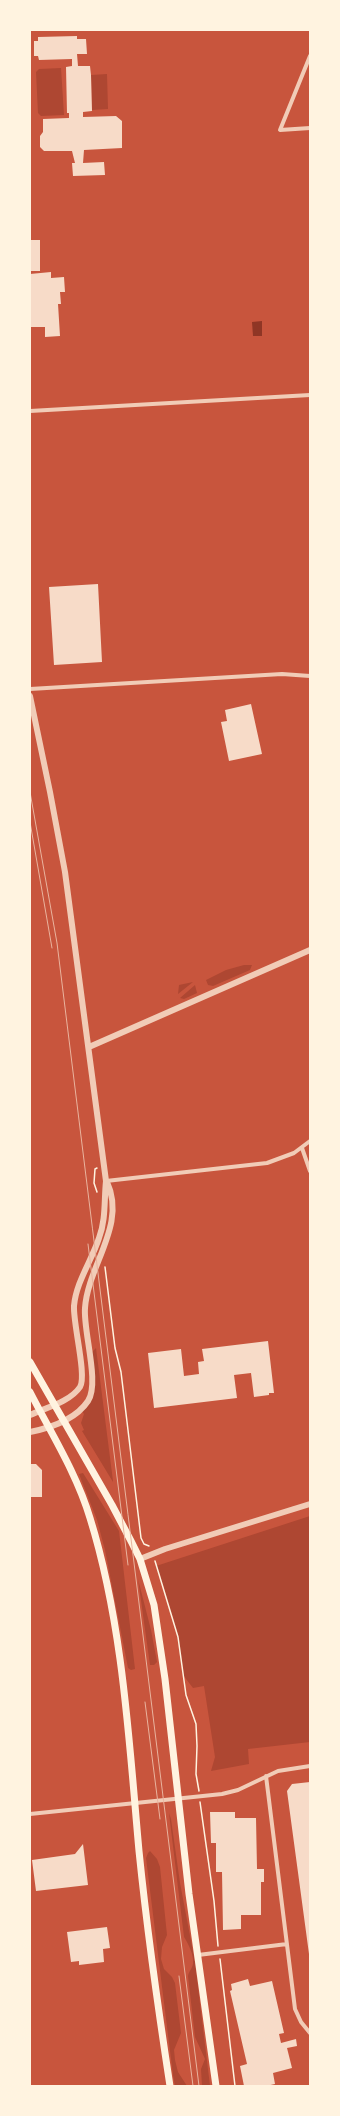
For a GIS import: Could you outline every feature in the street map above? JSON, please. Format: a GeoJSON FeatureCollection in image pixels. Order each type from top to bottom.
{"type":"FeatureCollection","features":[{"type":"Feature","properties":{"kind":"main road"},"geometry":{"type":"LineString","coordinates":[[30,1362],[112,1505],[140,1559],[154,1604],[216,2086]]}},
{"type":"Feature","properties":{"kind":"main road"},"geometry":{"type":"LineString","coordinates":[[30,1392],[81,1493],[90,1517],[103,1567],[116,1643],[136,1803],[139,1851],[170,2086]]}},
{"type":"Feature","properties":{"kind":"street"},"geometry":{"type":"LineString","coordinates":[[310,56],[280,130],[310,128]]}},
{"type":"Feature","properties":{"kind":"street"},"geometry":{"type":"LineString","coordinates":[[30,411],[310,395]]}},
{"type":"Feature","properties":{"kind":"street"},"geometry":{"type":"LineString","coordinates":[[30,689],[275,675],[310,676]]}},
{"type":"Feature","properties":{"kind":"street"},"geometry":{"type":"LineString","coordinates":[[30,696],[59,835],[106,1181],[101,1231],[84,1274],[74,1305],[74,1326],[80,1356],[81,1386],[72,1394],[30,1415]]}},
{"type":"Feature","properties":{"kind":"street"},"geometry":{"type":"LineString","coordinates":[[89,1047],[310,950]]}},
{"type":"Feature","properties":{"kind":"street"},"geometry":{"type":"LineString","coordinates":[[106,1181],[267,1162],[281,1159],[302,1148],[310,1141]]}},
{"type":"Feature","properties":{"kind":"street"},"geometry":{"type":"LineString","coordinates":[[302,1148],[310,1171]]}},
{"type":"Feature","properties":{"kind":"street"},"geometry":{"type":"LineString","coordinates":[[30,1432],[64,1421],[89,1400],[92,1387],[84,1309],[92,1276],[106,1243],[112,1217],[113,1194],[106,1181]]}},
{"type":"Feature","properties":{"kind":"street"},"geometry":{"type":"LineString","coordinates":[[140,1559],[310,1504]]}},
{"type":"Feature","properties":{"kind":"street"},"geometry":{"type":"LineString","coordinates":[[30,1814],[222,1794],[238,1790],[284,1769],[310,1766]]}},
{"type":"Feature","properties":{"kind":"street"},"geometry":{"type":"LineString","coordinates":[[266,1776],[295,2009],[301,2022],[310,2033]]}},
{"type":"Feature","properties":{"kind":"street"},"geometry":{"type":"LineString","coordinates":[[198,1955],[287,1944]]}},
{"type":"Feature","properties":{"kind":"path"},"geometry":{"type":"LineString","coordinates":[[105,1167],[95,1168],[94,1178],[97,1192],[105,1194]]}},
{"type":"Feature","properties":{"kind":"path"},"geometry":{"type":"LineString","coordinates":[[104,1262],[115,1348],[121,1372],[141,1538],[144,1544],[150,1547],[153,1554],[178,1637],[186,1696],[196,1724],[196,1774],[214,1901],[235,2086]]}},
{"type":"Feature","properties":{"kind":"shaded area"},"geometry":{"type":"Polygon","coordinates":[[[61,68],[64,115],[41,116],[38,113],[36,72],[39,69],[61,68]]]}},
{"type":"Feature","properties":{"kind":"shaded area"},"geometry":{"type":"Polygon","coordinates":[[[107,74],[108,109],[92,110],[91,75],[107,74]]]}},
{"type":"Feature","properties":{"kind":"shaded area"},"geometry":{"type":"Polygon","coordinates":[[[262,321],[262,336],[253,336],[252,322],[262,321]]]}},
{"type":"Feature","properties":{"kind":"shaded area"},"geometry":{"type":"Polygon","coordinates":[[[244,965],[252,965],[250,970],[213,986],[208,985],[206,980],[226,970],[244,965]]]}},
{"type":"Feature","properties":{"kind":"shaded area"},"geometry":{"type":"Polygon","coordinates":[[[193,982],[178,994],[179,985],[193,982]]]}},
{"type":"Feature","properties":{"kind":"shaded area"},"geometry":{"type":"Polygon","coordinates":[[[195,985],[197,993],[184,999],[180,998],[195,985]]]}},
{"type":"Feature","properties":{"kind":"shaded area"},"geometry":{"type":"Polygon","coordinates":[[[96,1348],[113,1482],[82,1431],[84,1430],[81,1423],[84,1414],[82,1411],[92,1397],[91,1353],[96,1348]]]}},
{"type":"Feature","properties":{"kind":"shaded area"},"geometry":{"type":"Polygon","coordinates":[[[83,1473],[119,1531],[135,1669],[131,1670],[128,1668],[105,1550],[97,1520],[79,1474],[83,1473]]]}},
{"type":"Feature","properties":{"kind":"shaded area"},"geometry":{"type":"Polygon","coordinates":[[[310,1516],[310,1742],[248,1749],[249,1764],[211,1771],[215,1757],[204,1686],[193,1688],[183,1675],[178,1637],[156,1566],[310,1516]]]}},
{"type":"Feature","properties":{"kind":"shaded area"},"geometry":{"type":"Polygon","coordinates":[[[138,1579],[151,1630],[157,1662],[154,1665],[150,1665],[138,1579]]]}},
{"type":"Feature","properties":{"kind":"shaded area"},"geometry":{"type":"Polygon","coordinates":[[[169,1813],[195,1962],[210,2086],[202,2086],[201,2069],[205,2059],[195,2037],[188,1976],[193,1964],[193,1957],[184,1937],[169,1813]]]}},
{"type":"Feature","properties":{"kind":"shaded area"},"geometry":{"type":"Polygon","coordinates":[[[150,1851],[157,1859],[160,1867],[167,1935],[162,1947],[161,1959],[164,1969],[172,1977],[175,1983],[181,2033],[174,2050],[175,2060],[178,2072],[187,2086],[175,2086],[173,2075],[146,1858],[150,1851]]]}},
{"type":"Feature","properties":{"kind":"building"},"geometry":{"type":"Polygon","coordinates":[[[77,36],[77,39],[86,39],[87,54],[77,54],[78,66],[90,66],[91,75],[92,111],[83,112],[83,117],[116,116],[122,121],[122,148],[84,150],[83,163],[104,162],[105,175],[73,176],[72,163],[75,163],[72,151],[44,151],[40,147],[40,136],[43,132],[43,119],[69,118],[69,113],[67,113],[66,67],[72,66],[72,59],[39,60],[38,56],[34,56],[34,41],[38,41],[38,37],[77,36]]]}},
{"type":"Feature","properties":{"kind":"building"},"geometry":{"type":"Polygon","coordinates":[[[30,240],[40,240],[40,271],[30,271],[30,240]]]}},
{"type":"Feature","properties":{"kind":"building"},"geometry":{"type":"Polygon","coordinates":[[[51,272],[51,278],[64,277],[65,292],[60,292],[61,304],[58,304],[60,336],[45,337],[45,327],[30,327],[30,274],[51,272]]]}},
{"type":"Feature","properties":{"kind":"building"},"geometry":{"type":"Polygon","coordinates":[[[98,584],[102,662],[54,665],[49,587],[98,584]]]}},
{"type":"Feature","properties":{"kind":"building"},"geometry":{"type":"Polygon","coordinates":[[[251,704],[262,754],[229,761],[221,722],[227,721],[225,710],[251,704]]]}},
{"type":"Feature","properties":{"kind":"building"},"geometry":{"type":"Polygon","coordinates":[[[268,1341],[274,1393],[254,1397],[251,1373],[234,1375],[237,1398],[154,1408],[148,1353],[181,1349],[184,1376],[199,1374],[198,1362],[204,1361],[202,1349],[268,1341]]]}},
{"type":"Feature","properties":{"kind":"building"},"geometry":{"type":"Polygon","coordinates":[[[30,1464],[36,1464],[42,1470],[42,1497],[30,1497],[30,1464]]]}},
{"type":"Feature","properties":{"kind":"building"},"geometry":{"type":"Polygon","coordinates":[[[310,1782],[309,1954],[287,1791],[292,1784],[310,1782]]]}},
{"type":"Feature","properties":{"kind":"building"},"geometry":{"type":"Polygon","coordinates":[[[210,1812],[235,1812],[235,1818],[256,1818],[257,1869],[264,1869],[264,1882],[261,1882],[261,1915],[241,1915],[241,1929],[223,1930],[222,1872],[216,1872],[216,1843],[211,1843],[210,1812]]]}},
{"type":"Feature","properties":{"kind":"building"},"geometry":{"type":"Polygon","coordinates":[[[83,1844],[88,1885],[36,1891],[32,1860],[75,1854],[83,1844]]]}},
{"type":"Feature","properties":{"kind":"building"},"geometry":{"type":"Polygon","coordinates":[[[107,1927],[110,1948],[103,1949],[104,1962],[79,1965],[79,1961],[71,1962],[67,1932],[107,1927]]]}},
{"type":"Feature","properties":{"kind":"building"},"geometry":{"type":"Polygon","coordinates":[[[248,1979],[250,1986],[272,1981],[284,2033],[279,2034],[281,2043],[296,2039],[297,2046],[287,2048],[292,2068],[273,2073],[275,2084],[266,2086],[244,2086],[240,2066],[247,2064],[230,1991],[232,1990],[231,1984],[248,1979]]]}},
{"type":"Feature","properties":{"kind":"tram line"},"geometry":{"type":"LineString","coordinates":[[30,792],[57,943],[199,2086]]}},
{"type":"Feature","properties":{"kind":"tram line"},"geometry":{"type":"LineString","coordinates":[[30,822],[52,948]]}},
{"type":"Feature","properties":{"kind":"tram line"},"geometry":{"type":"LineString","coordinates":[[88,1244],[128,1565]]}},
{"type":"Feature","properties":{"kind":"tram line"},"geometry":{"type":"LineString","coordinates":[[145,1702],[160,1819]]}},
{"type":"Feature","properties":{"kind":"tram line"},"geometry":{"type":"LineString","coordinates":[[179,1976],[193,2086]]}}]}
